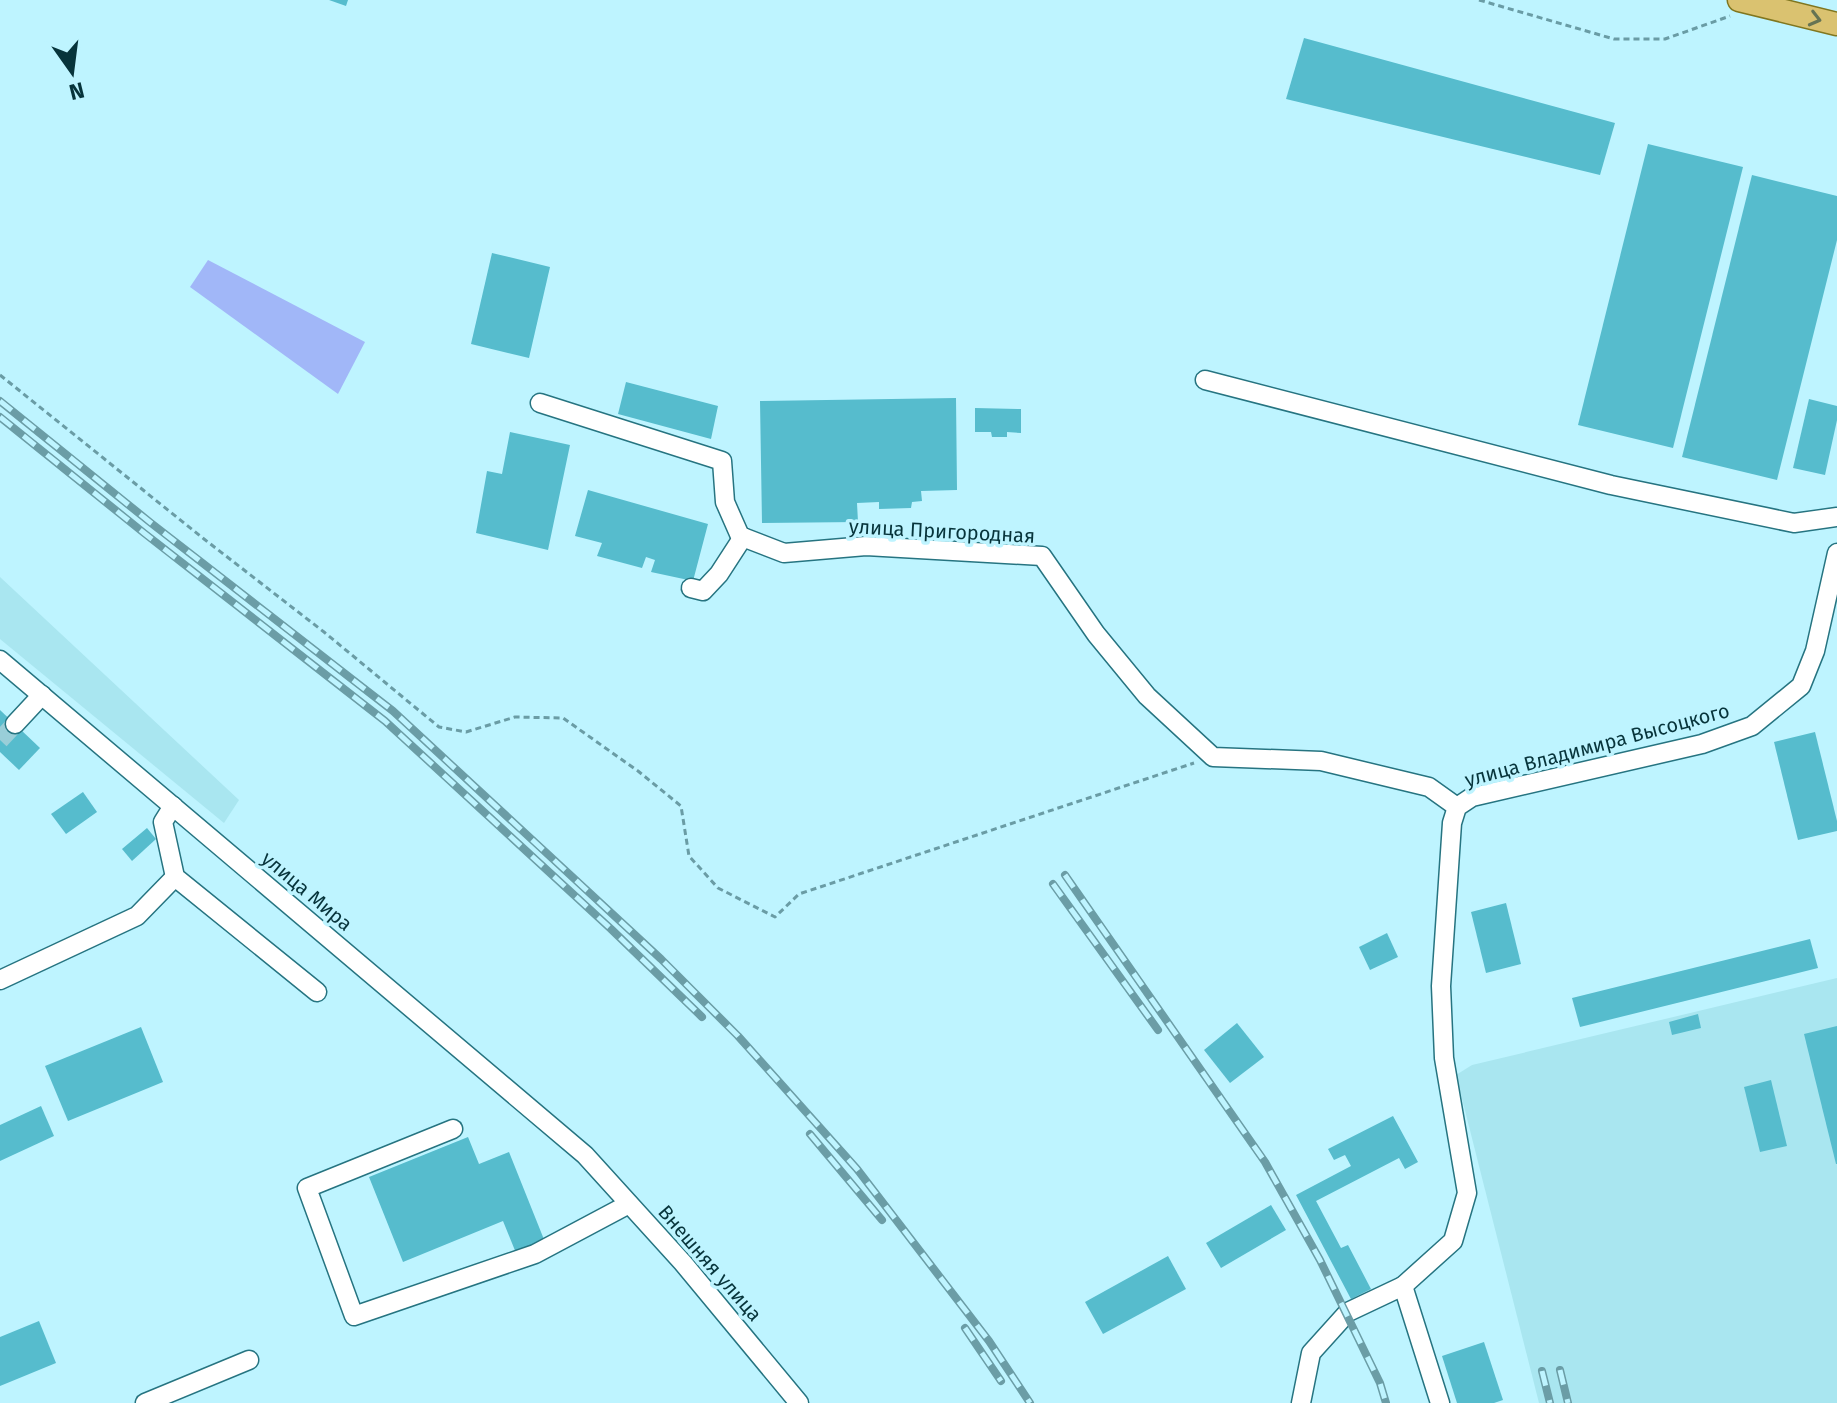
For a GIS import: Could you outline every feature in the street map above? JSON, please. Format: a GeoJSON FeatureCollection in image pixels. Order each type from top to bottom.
{"type":"FeatureCollection","features":[{"type":"Feature","properties":{"kind":"main road"},"geometry":{"type":"LineString","coordinates":[[1749,2],[1837,24]]}},
{"type":"Feature","properties":{"kind":"street"},"geometry":{"type":"LineString","coordinates":[[1205,380],[1611,485],[1794,523],[1837,517]]}},
{"type":"Feature","properties":{"kind":"street"},"geometry":{"type":"LineString","coordinates":[[540,403],[722,461],[725,502],[743,537],[719,574],[703,591],[691,588]]}},
{"type":"Feature","properties":{"kind":"street","name":"улица Пригородная"},"geometry":{"type":"LineString","coordinates":[[743,537],[784,553],[866,546],[1042,556],[1096,634],[1147,696],[1213,757]]}},
{"type":"Feature","properties":{"kind":"street","name":"улица Владимира Высоцкого"},"geometry":{"type":"LineString","coordinates":[[1301,1403],[1311,1353],[1348,1312],[1403,1286],[1453,1241],[1467,1193],[1444,1058],[1441,986],[1452,823],[1457,807],[1472,797],[1702,744],[1752,726],[1801,686],[1815,651],[1837,553]]}},
{"type":"Feature","properties":{"kind":"street","name":"улица Мира"},"geometry":{"type":"LineString","coordinates":[[0,660],[585,1155]]}},
{"type":"Feature","properties":{"kind":"street"},"geometry":{"type":"LineString","coordinates":[[15,724],[42,695]]}},
{"type":"Feature","properties":{"kind":"street"},"geometry":{"type":"LineString","coordinates":[[1213,757],[1321,761],[1429,787],[1457,807]]}},
{"type":"Feature","properties":{"kind":"street"},"geometry":{"type":"LineString","coordinates":[[173,806],[163,822],[175,877],[317,992]]}},
{"type":"Feature","properties":{"kind":"street"},"geometry":{"type":"LineString","coordinates":[[0,980],[137,916],[175,877]]}},
{"type":"Feature","properties":{"kind":"street"},"geometry":{"type":"LineString","coordinates":[[453,1129],[307,1188],[354,1316],[535,1254],[629,1204]]}},
{"type":"Feature","properties":{"kind":"street","name":"Внешняя улица"},"geometry":{"type":"LineString","coordinates":[[585,1155],[683,1263],[799,1403]]}},
{"type":"Feature","properties":{"kind":"street"},"geometry":{"type":"LineString","coordinates":[[1403,1286],[1440,1403]]}},
{"type":"Feature","properties":{"kind":"street"},"geometry":{"type":"LineString","coordinates":[[145,1403],[249,1360]]}},
{"type":"Feature","properties":{"kind":"path"},"geometry":{"type":"LineString","coordinates":[[1479,0],[1614,39],[1665,39],[1749,2]]}},
{"type":"Feature","properties":{"kind":"path"},"geometry":{"type":"LineString","coordinates":[[0,375],[439,727],[466,732],[515,717],[563,718],[681,806],[689,856],[718,888],[775,917],[799,894],[1213,757]]}},
{"type":"Feature","properties":{"kind":"shaded area"},"geometry":{"type":"Polygon","coordinates":[[[0,577],[239,800],[224,823],[0,639],[0,577]]]}},
{"type":"Feature","properties":{"kind":"shaded area"},"geometry":{"type":"Polygon","coordinates":[[[1837,978],[1837,1403],[1539,1403],[1456,1075],[1472,1065],[1837,978]]]}},
{"type":"Feature","properties":{"kind":"water"},"geometry":{"type":"Polygon","coordinates":[[[208,260],[365,342],[338,394],[190,287],[208,260]]]}},
{"type":"Feature","properties":{"kind":"building"},"geometry":{"type":"Polygon","coordinates":[[[329,0],[348,0],[346,6],[329,0]]]}},
{"type":"Feature","properties":{"kind":"building"},"geometry":{"type":"Polygon","coordinates":[[[1304,38],[1615,123],[1600,175],[1286,99],[1304,38]]]}},
{"type":"Feature","properties":{"kind":"building"},"geometry":{"type":"Polygon","coordinates":[[[1648,144],[1743,167],[1673,448],[1578,425],[1648,144]]]}},
{"type":"Feature","properties":{"kind":"building"},"geometry":{"type":"Polygon","coordinates":[[[1752,175],[1837,196],[1837,240],[1777,480],[1682,457],[1752,175]]]}},
{"type":"Feature","properties":{"kind":"building"},"geometry":{"type":"Polygon","coordinates":[[[492,253],[550,267],[529,358],[471,344],[492,253]]]}},
{"type":"Feature","properties":{"kind":"building"},"geometry":{"type":"Polygon","coordinates":[[[626,382],[718,406],[711,439],[618,414],[626,382]]]}},
{"type":"Feature","properties":{"kind":"building"},"geometry":{"type":"Polygon","coordinates":[[[956,398],[957,490],[921,491],[922,501],[912,502],[911,508],[879,509],[879,502],[857,503],[858,522],[762,523],[760,401],[956,398]]]}},
{"type":"Feature","properties":{"kind":"building"},"geometry":{"type":"Polygon","coordinates":[[[1809,399],[1837,406],[1825,475],[1793,468],[1809,399]]]}},
{"type":"Feature","properties":{"kind":"building"},"geometry":{"type":"Polygon","coordinates":[[[975,408],[1021,409],[1021,433],[1007,432],[1007,437],[992,437],[991,432],[975,432],[975,408]]]}},
{"type":"Feature","properties":{"kind":"building"},"geometry":{"type":"Polygon","coordinates":[[[510,432],[570,445],[548,550],[476,533],[487,471],[502,474],[510,432]]]}},
{"type":"Feature","properties":{"kind":"building"},"geometry":{"type":"Polygon","coordinates":[[[588,490],[708,524],[693,581],[651,572],[655,560],[646,557],[642,568],[597,556],[602,543],[575,536],[588,490]]]}},
{"type":"Feature","properties":{"kind":"building"},"geometry":{"type":"Polygon","coordinates":[[[0,710],[40,748],[19,770],[0,752],[0,710]]]}},
{"type":"Feature","properties":{"kind":"building"},"geometry":{"type":"Polygon","coordinates":[[[1815,732],[1837,831],[1798,840],[1774,742],[1815,732]]]}},
{"type":"Feature","properties":{"kind":"building"},"geometry":{"type":"Polygon","coordinates":[[[83,792],[97,812],[66,834],[51,814],[83,792]]]}},
{"type":"Feature","properties":{"kind":"building"},"geometry":{"type":"Polygon","coordinates":[[[147,828],[156,839],[132,861],[122,849],[147,828]]]}},
{"type":"Feature","properties":{"kind":"building"},"geometry":{"type":"Polygon","coordinates":[[[1506,903],[1521,964],[1486,973],[1471,912],[1506,903]]]}},
{"type":"Feature","properties":{"kind":"building"},"geometry":{"type":"Polygon","coordinates":[[[1387,933],[1398,957],[1370,970],[1359,947],[1387,933]]]}},
{"type":"Feature","properties":{"kind":"building"},"geometry":{"type":"Polygon","coordinates":[[[1810,939],[1818,968],[1580,1027],[1572,998],[1810,939]]]}},
{"type":"Feature","properties":{"kind":"building"},"geometry":{"type":"Polygon","coordinates":[[[1698,1014],[1701,1028],[1672,1035],[1669,1022],[1698,1014]]]}},
{"type":"Feature","properties":{"kind":"building"},"geometry":{"type":"Polygon","coordinates":[[[1237,1023],[1264,1057],[1230,1083],[1204,1050],[1237,1023]]]}},
{"type":"Feature","properties":{"kind":"building"},"geometry":{"type":"Polygon","coordinates":[[[1837,1026],[1837,1164],[1836,1164],[1804,1034],[1837,1026]]]}},
{"type":"Feature","properties":{"kind":"building"},"geometry":{"type":"Polygon","coordinates":[[[141,1027],[163,1082],[68,1121],[45,1066],[141,1027]]]}},
{"type":"Feature","properties":{"kind":"building"},"geometry":{"type":"Polygon","coordinates":[[[1771,1080],[1787,1146],[1760,1152],[1744,1087],[1771,1080]]]}},
{"type":"Feature","properties":{"kind":"building"},"geometry":{"type":"Polygon","coordinates":[[[41,1106],[54,1136],[0,1161],[0,1125],[41,1106]]]}},
{"type":"Feature","properties":{"kind":"building"},"geometry":{"type":"Polygon","coordinates":[[[1393,1116],[1418,1162],[1405,1169],[1399,1158],[1316,1201],[1341,1248],[1348,1245],[1371,1289],[1351,1299],[1296,1195],[1351,1166],[1345,1155],[1334,1160],[1328,1149],[1393,1116]]]}},
{"type":"Feature","properties":{"kind":"building"},"geometry":{"type":"Polygon","coordinates":[[[468,1137],[479,1164],[509,1152],[545,1242],[516,1253],[503,1221],[403,1262],[369,1177],[468,1137]]]}},
{"type":"Feature","properties":{"kind":"building"},"geometry":{"type":"Polygon","coordinates":[[[1271,1205],[1286,1230],[1221,1268],[1206,1243],[1271,1205]]]}},
{"type":"Feature","properties":{"kind":"building"},"geometry":{"type":"Polygon","coordinates":[[[1168,1256],[1186,1289],[1103,1334],[1085,1302],[1168,1256]]]}},
{"type":"Feature","properties":{"kind":"building"},"geometry":{"type":"Polygon","coordinates":[[[39,1321],[56,1363],[0,1386],[0,1337],[39,1321]]]}},
{"type":"Feature","properties":{"kind":"building"},"geometry":{"type":"Polygon","coordinates":[[[1484,1342],[1503,1400],[1494,1403],[1457,1403],[1442,1356],[1484,1342]]]}},
{"type":"Feature","properties":{"kind":"tunnel"},"geometry":{"type":"LineString","coordinates":[[0,740],[15,724]]}},
{"type":"Feature","properties":{"kind":"railway"},"geometry":{"type":"LineString","coordinates":[[0,401],[393,711],[661,959],[738,1036],[857,1169],[989,1341],[1030,1403]]}},
{"type":"Feature","properties":{"kind":"railway"},"geometry":{"type":"LineString","coordinates":[[0,417],[385,721],[702,1017]]}},
{"type":"Feature","properties":{"kind":"railway"},"geometry":{"type":"LineString","coordinates":[[1065,875],[1265,1162],[1320,1260],[1380,1383],[1386,1403]]}},
{"type":"Feature","properties":{"kind":"railway"},"geometry":{"type":"LineString","coordinates":[[1053,884],[1158,1030]]}},
{"type":"Feature","properties":{"kind":"railway"},"geometry":{"type":"LineString","coordinates":[[810,1134],[882,1220]]}},
{"type":"Feature","properties":{"kind":"railway"},"geometry":{"type":"LineString","coordinates":[[965,1328],[1001,1381]]}},
{"type":"Feature","properties":{"kind":"railway"},"geometry":{"type":"LineString","coordinates":[[1560,1370],[1568,1403]]}},
{"type":"Feature","properties":{"kind":"railway"},"geometry":{"type":"LineString","coordinates":[[1542,1371],[1550,1403]]}}]}
